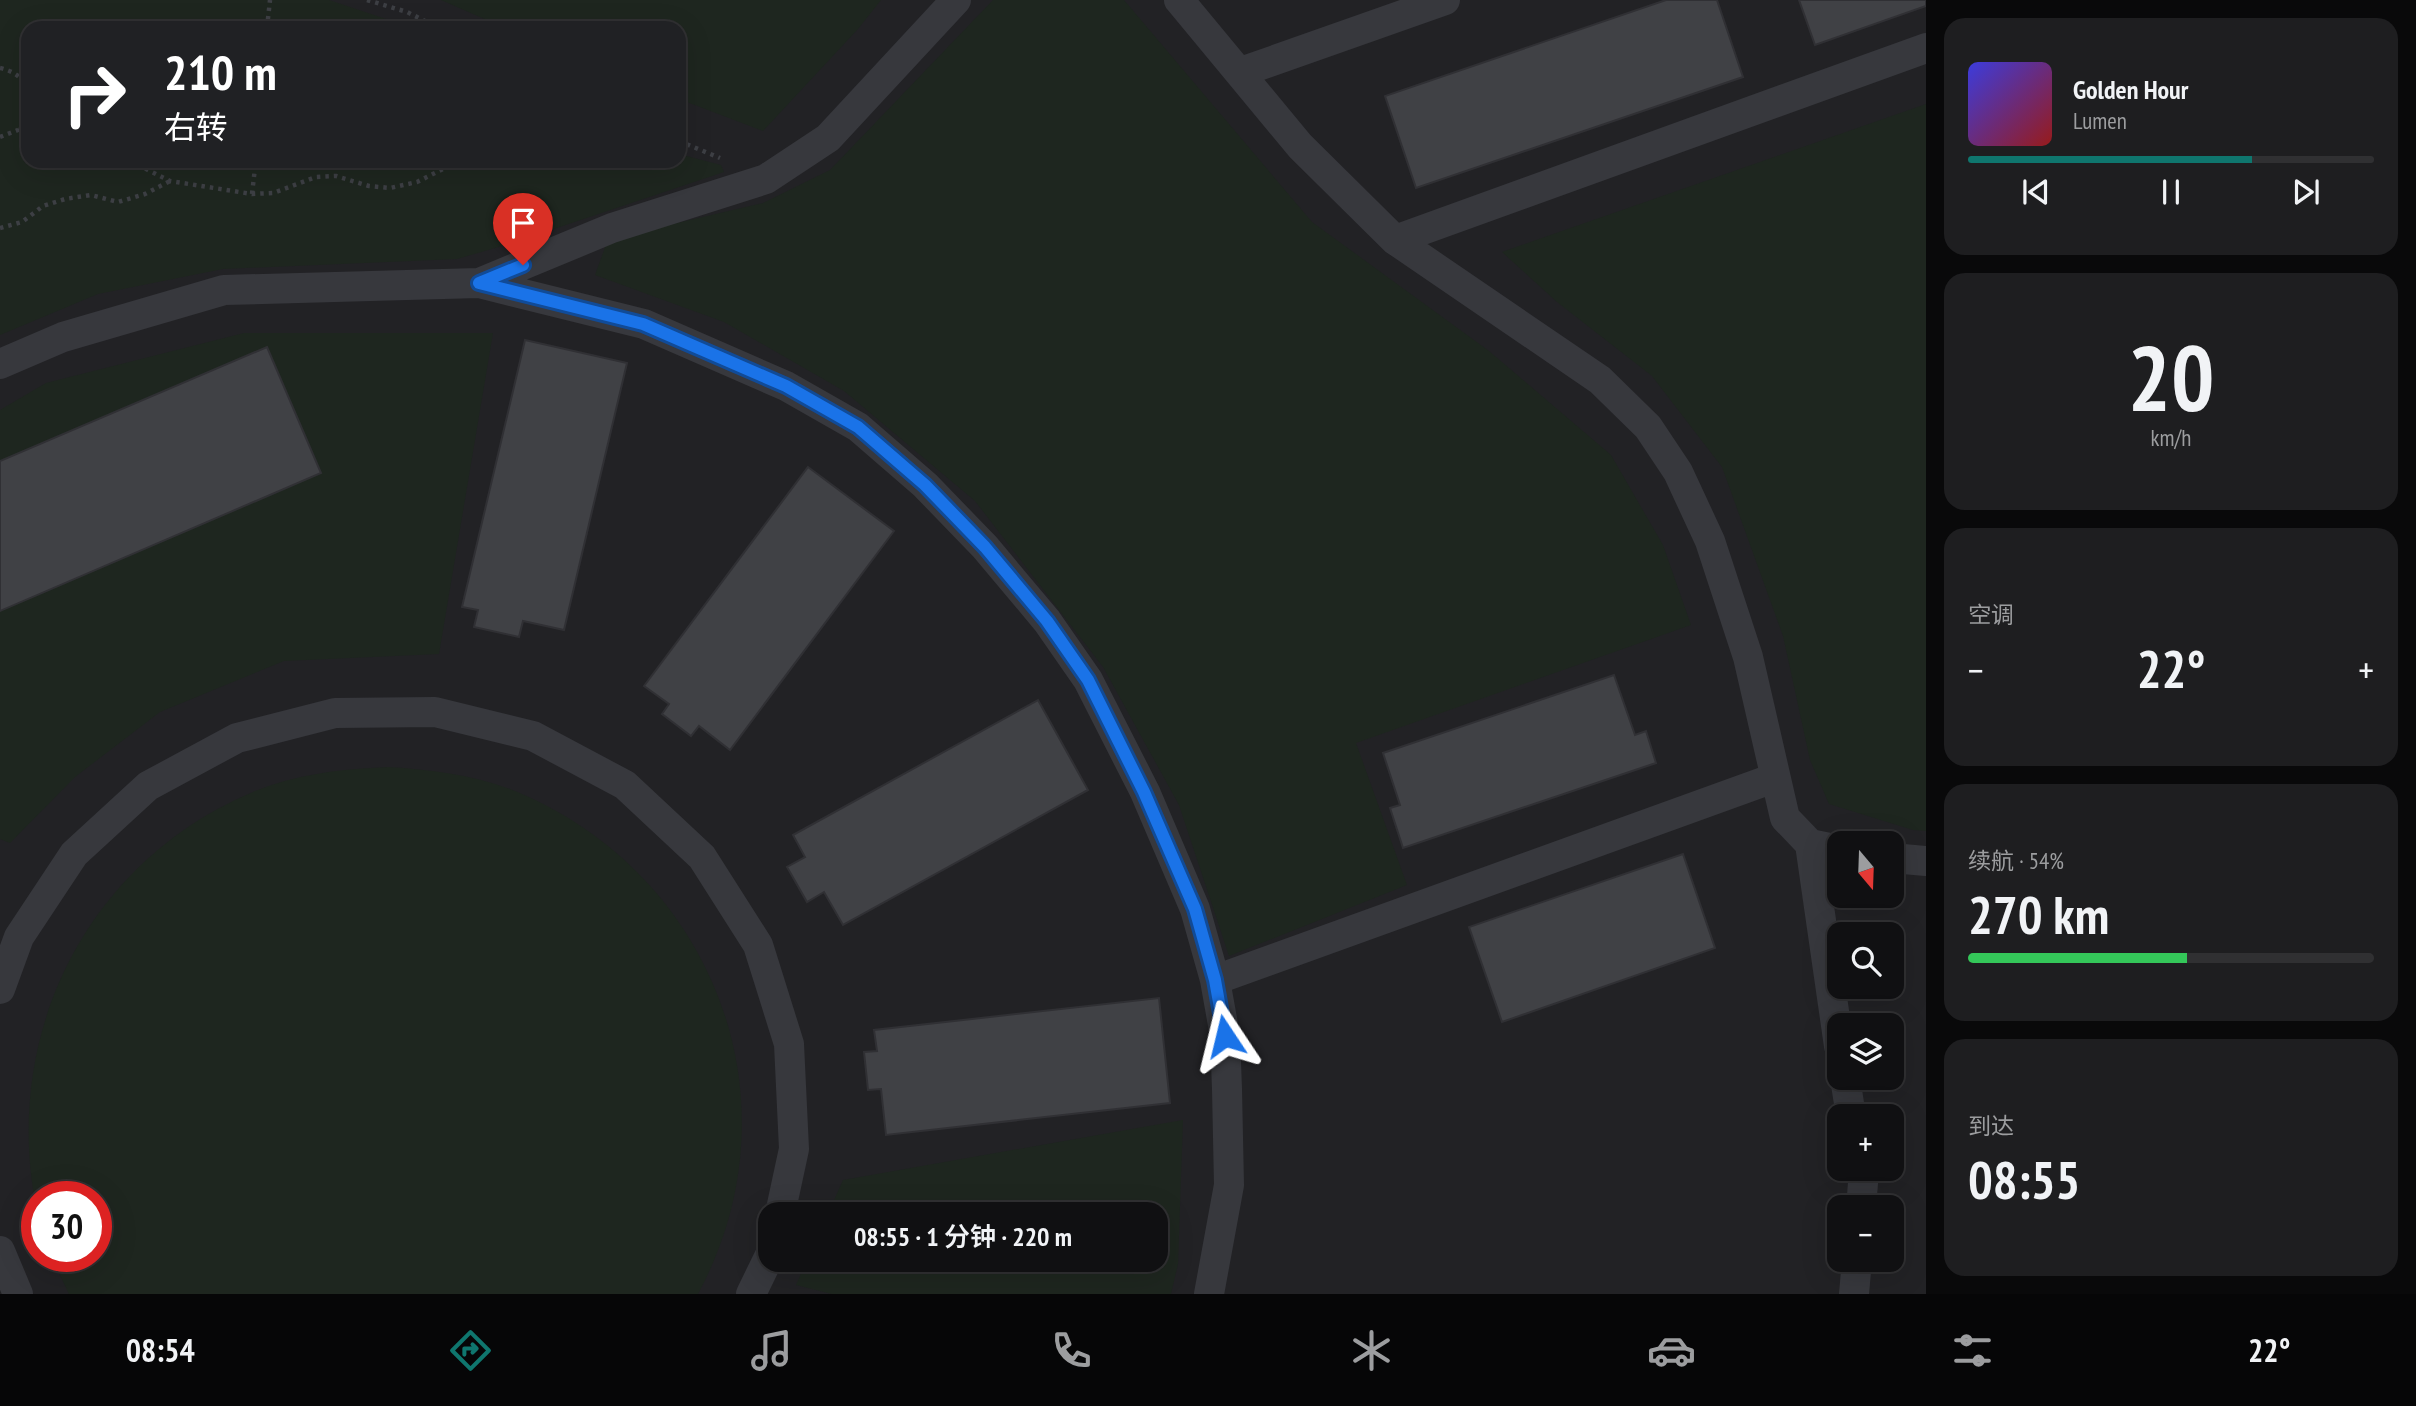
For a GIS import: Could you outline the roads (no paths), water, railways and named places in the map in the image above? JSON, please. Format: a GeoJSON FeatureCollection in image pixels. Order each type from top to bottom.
{"type":"FeatureCollection","features":[{"type":"Feature","properties":{"kind":"street"},"geometry":{"type":"LineString","coordinates":[[479,283],[612,228],[765,179],[828,138],[956,0]]}},
{"type":"Feature","properties":{"kind":"street"},"geometry":{"type":"LineString","coordinates":[[1179,0],[1300,146],[1395,240],[1600,380],[1648,427],[1678,472],[1710,541],[1748,657],[1785,818],[1825,847],[1830,992],[1834,1013]]}},
{"type":"Feature","properties":{"kind":"street"},"geometry":{"type":"LineString","coordinates":[[1241,72],[1445,0]]}},
{"type":"Feature","properties":{"kind":"street"},"geometry":{"type":"LineString","coordinates":[[1395,240],[1926,48]]}},
{"type":"Feature","properties":{"kind":"street"},"geometry":{"type":"LineString","coordinates":[[0,364],[63,337],[224,290],[479,283],[643,324],[786,386],[858,427],[925,485],[985,547],[1047,621],[1088,680],[1144,792],[1195,909],[1215,980],[1225,1036],[1229,1185],[1209,1294]]}},
{"type":"Feature","properties":{"kind":"street"},"geometry":{"type":"LineString","coordinates":[[0,989],[6,951],[19,937],[74,854],[148,786],[237,738],[335,713],[410,712],[435,712],[533,736],[625,785],[702,857],[758,945],[789,1044],[794,1149],[783,1202]]}},
{"type":"Feature","properties":{"kind":"street"},"geometry":{"type":"LineString","coordinates":[[1215,980],[1774,778]]}},
{"type":"Feature","properties":{"kind":"street"},"geometry":{"type":"LineString","coordinates":[[1904,859],[1926,861]]}},
{"type":"Feature","properties":{"kind":"street"},"geometry":{"type":"LineString","coordinates":[[0,1251],[19,1294]]}},
{"type":"Feature","properties":{"kind":"street"},"geometry":{"type":"LineString","coordinates":[[751,1294],[762,1272]]}},
{"type":"Feature","properties":{"kind":"street"},"geometry":{"type":"LineString","coordinates":[[1854,1294],[1856,1272]]}}]}
